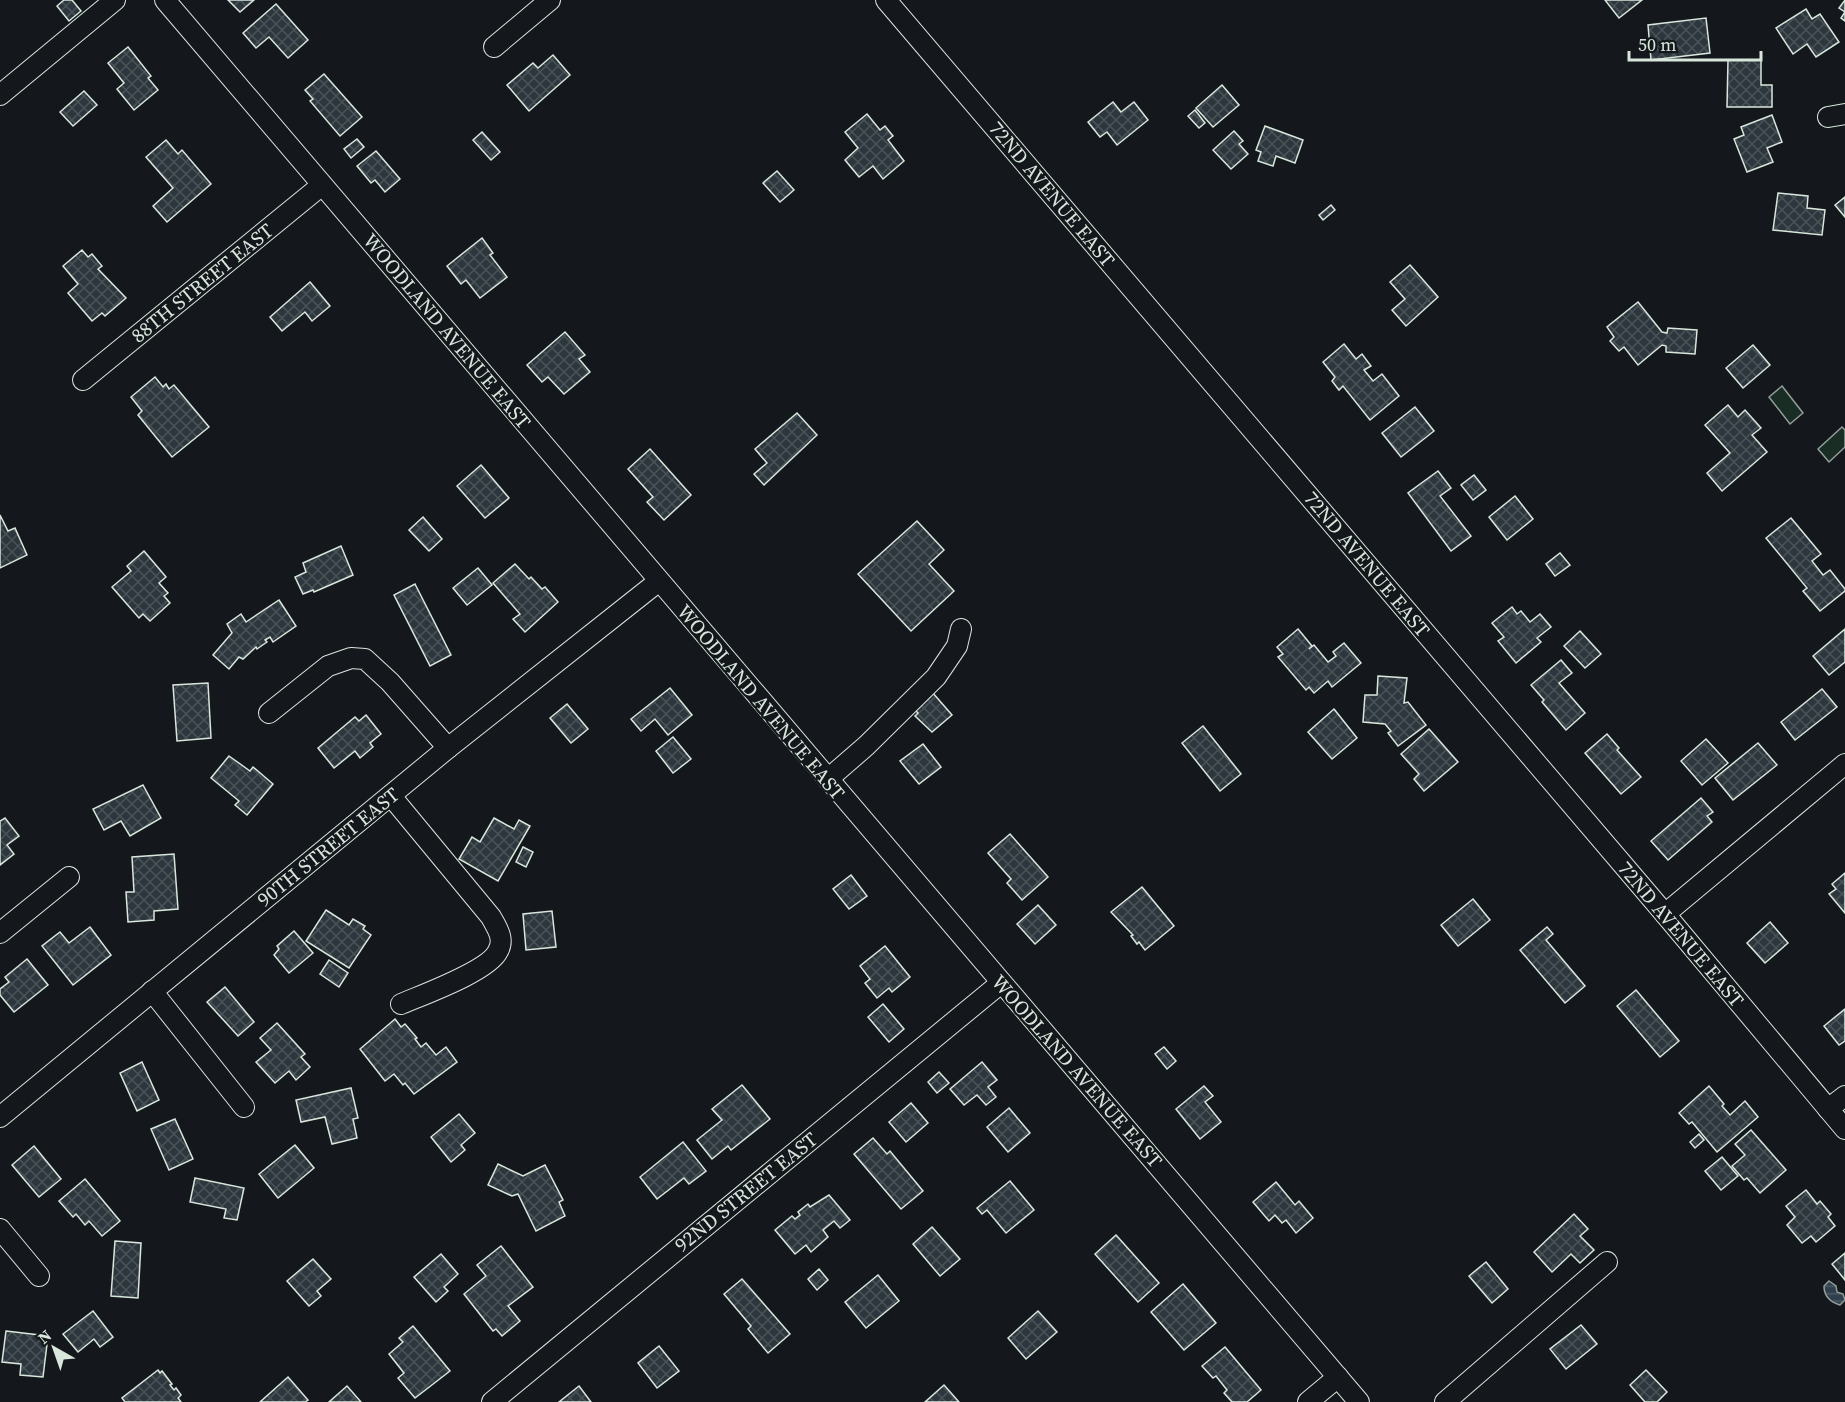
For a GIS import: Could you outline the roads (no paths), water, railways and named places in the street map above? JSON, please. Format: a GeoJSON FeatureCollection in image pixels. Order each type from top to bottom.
{"type":"FeatureCollection","features":[{"type":"Feature","properties":{"kind":"street"},"geometry":{"type":"LineString","coordinates":[[0,95],[115,0]]}},
{"type":"Feature","properties":{"kind":"street","name":"WOODLAND AVENUE EAST"},"geometry":{"type":"LineString","coordinates":[[165,0],[1359,1402]]}},
{"type":"Feature","properties":{"kind":"street"},"geometry":{"type":"LineString","coordinates":[[494,47],[550,0]]}},
{"type":"Feature","properties":{"kind":"street","name":"72ND AVENUE EAST"},"geometry":{"type":"LineString","coordinates":[[886,0],[1665,914],[1845,1129]]}},
{"type":"Feature","properties":{"kind":"street","name":"88TH STREET EAST"},"geometry":{"type":"LineString","coordinates":[[83,380],[322,185]]}},
{"type":"Feature","properties":{"kind":"street","name":"90TH STREET EAST"},"geometry":{"type":"LineString","coordinates":[[0,1117],[448,748],[659,581]]}},
{"type":"Feature","properties":{"kind":"street"},"geometry":{"type":"LineString","coordinates":[[828,779],[866,746],[936,677],[957,646],[961,629]]}},
{"type":"Feature","properties":{"kind":"street"},"geometry":{"type":"LineString","coordinates":[[269,713],[328,666],[351,658],[365,659],[390,682],[448,748]]}},
{"type":"Feature","properties":{"kind":"street"},"geometry":{"type":"LineString","coordinates":[[1665,914],[1845,764]]}},
{"type":"Feature","properties":{"kind":"street"},"geometry":{"type":"LineString","coordinates":[[391,796],[491,917],[501,936],[499,951],[488,963],[401,1004]]}},
{"type":"Feature","properties":{"kind":"street"},"geometry":{"type":"LineString","coordinates":[[0,933],[69,877]]}},
{"type":"Feature","properties":{"kind":"street","name":"92ND STREET EAST"},"geometry":{"type":"LineString","coordinates":[[492,1402],[1001,983]]}},
{"type":"Feature","properties":{"kind":"street"},"geometry":{"type":"LineString","coordinates":[[152,991],[244,1107]]}},
{"type":"Feature","properties":{"kind":"street"},"geometry":{"type":"LineString","coordinates":[[1828,1109],[1845,1096]]}},
{"type":"Feature","properties":{"kind":"street"},"geometry":{"type":"LineString","coordinates":[[0,1229],[39,1276]]}},
{"type":"Feature","properties":{"kind":"street"},"geometry":{"type":"LineString","coordinates":[[1445,1402],[1607,1262]]}},
{"type":"Feature","properties":{"kind":"street"},"geometry":{"type":"LineString","coordinates":[[1308,1402],[1338,1377]]}},
{"type":"Feature","properties":{"kind":"water"},"geometry":{"type":"Polygon","coordinates":[[[1829,1281],[1836,1286],[1837,1292],[1843,1294],[1845,1300],[1840,1305],[1826,1296],[1824,1286],[1829,1281]]]}}]}
